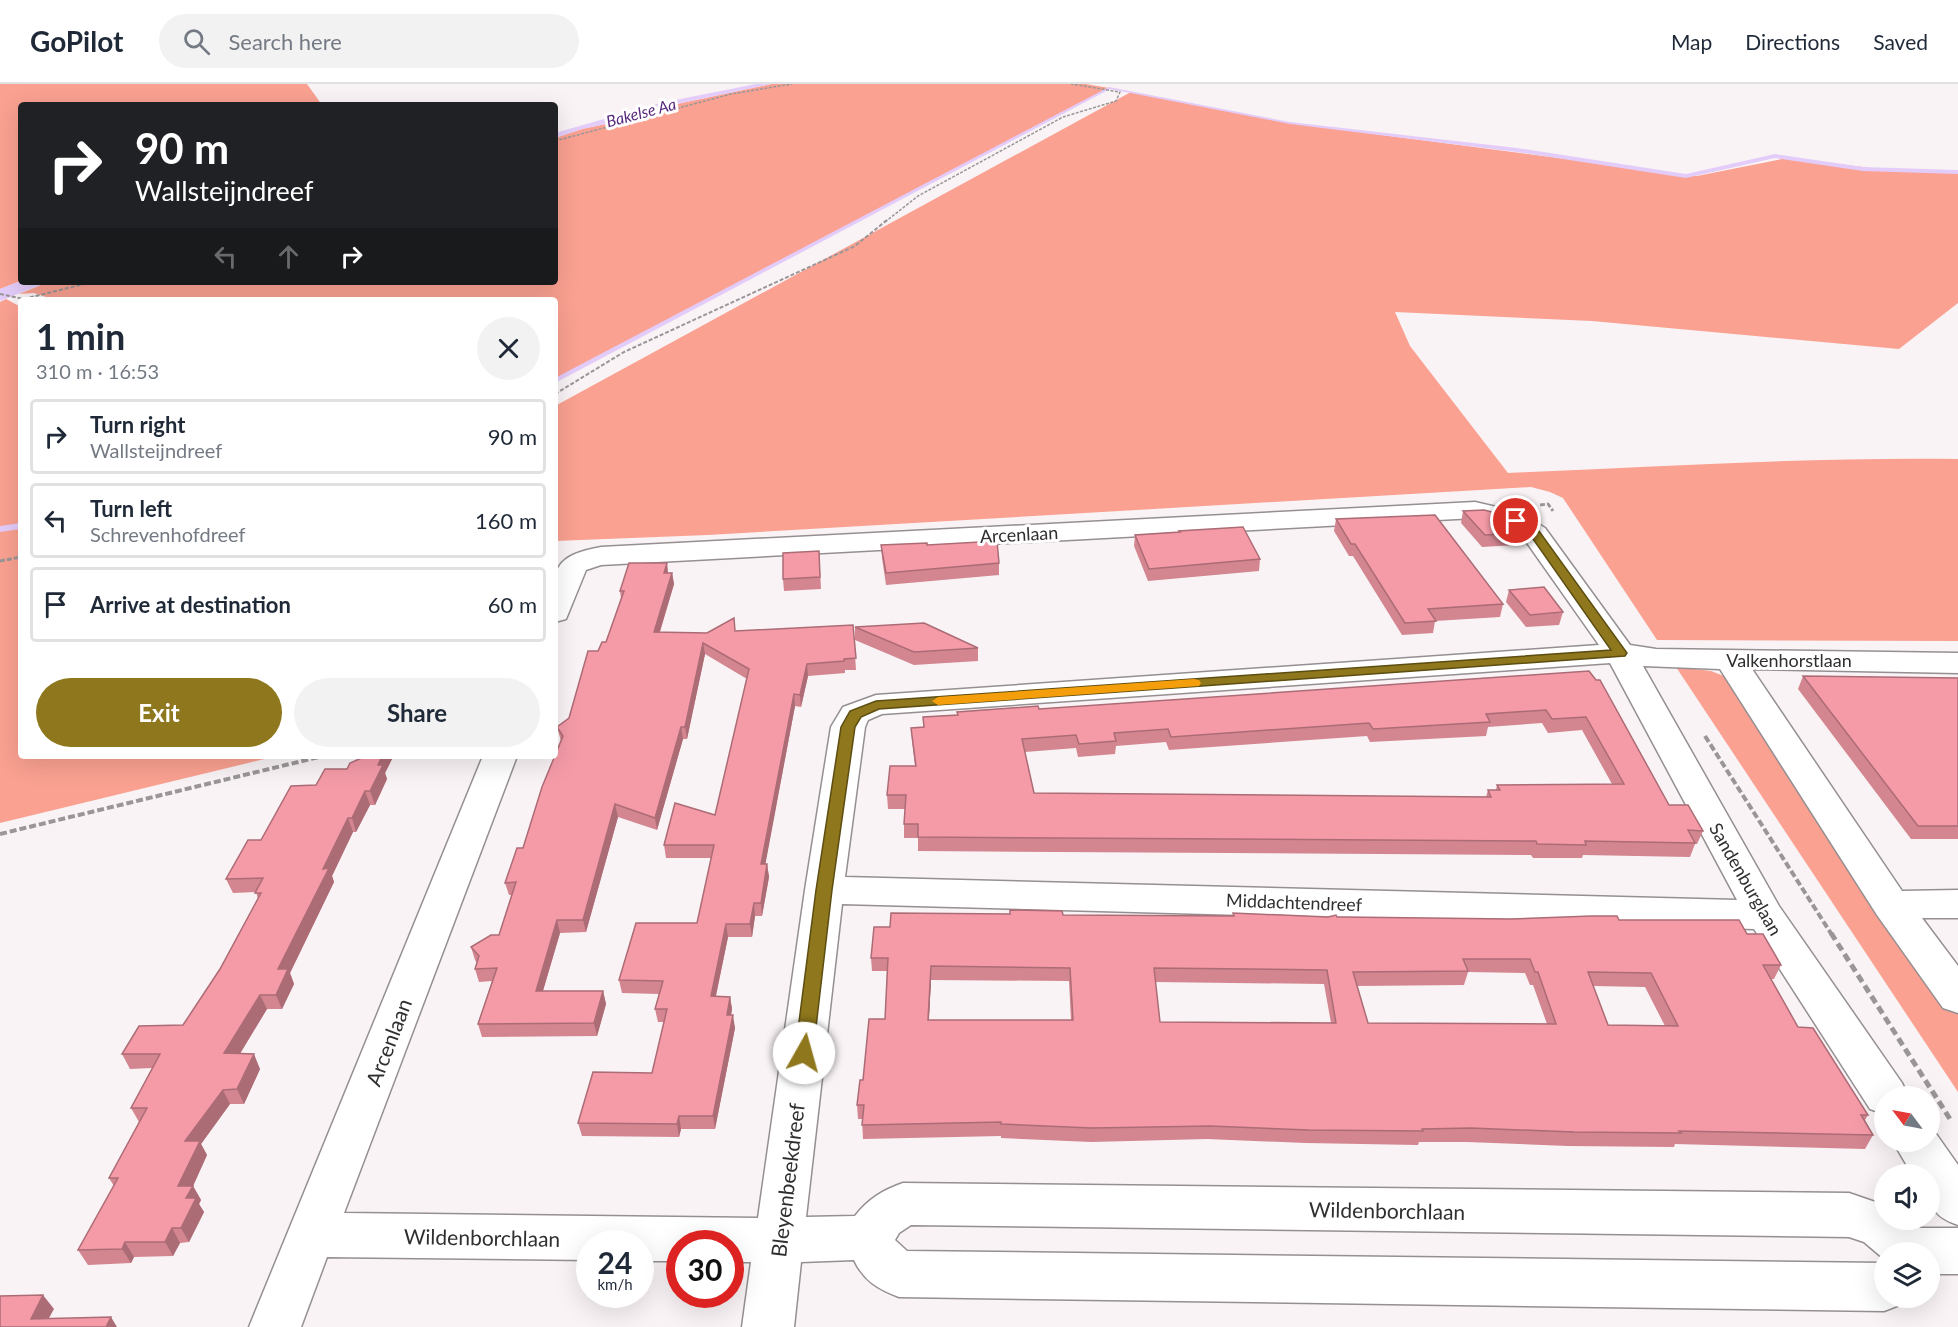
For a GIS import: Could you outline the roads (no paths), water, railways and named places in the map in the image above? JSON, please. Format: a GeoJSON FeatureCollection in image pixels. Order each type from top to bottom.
{"type":"FeatureCollection","features":[{"type":"Feature","properties":{"kind":"street","name":"Arcenlaan"},"geometry":{"type":"LineString","coordinates":[[558,605],[573,566],[584,560],[602,556],[1475,510],[1516,521]]}},
{"type":"Feature","properties":{"kind":"street","name":"Sandenburglaan"},"geometry":{"type":"LineString","coordinates":[[1516,521],[1535,534],[1620,653],[1765,915],[1879,1086]]}},
{"type":"Feature","properties":{"kind":"street","name":"Valkenhorstlaan"},"geometry":{"type":"LineString","coordinates":[[855,714],[876,705],[1620,653],[1656,658],[1958,663]]}},
{"type":"Feature","properties":{"kind":"street"},"geometry":{"type":"LineString","coordinates":[[1730,660],[1891,905],[1958,997]]}},
{"type":"Feature","properties":{"kind":"street","name":"Bleyenbeekdreef"},"geometry":{"type":"LineString","coordinates":[[768,1327],[824,890],[848,727],[855,714]]}},
{"type":"Feature","properties":{"kind":"street","name":"Arcenlaan"},"geometry":{"type":"LineString","coordinates":[[275,1327],[499,759]]}},
{"type":"Feature","properties":{"kind":"street","name":"Middachtendreef"},"geometry":{"type":"LineString","coordinates":[[824,890],[1765,915]]}},
{"type":"Feature","properties":{"kind":"street"},"geometry":{"type":"LineString","coordinates":[[1891,905],[1958,904]]}},
{"type":"Feature","properties":{"kind":"street"},"geometry":{"type":"LineString","coordinates":[[1923,1152],[1958,1204]]}},
{"type":"Feature","properties":{"kind":"street","name":"Wildenborchlaan"},"geometry":{"type":"LineString","coordinates":[[312,1235],[780,1240],[868,1238],[882,1218],[903,1204],[1849,1215],[1881,1226],[1889,1242]]}},
{"type":"Feature","properties":{"kind":"street"},"geometry":{"type":"LineString","coordinates":[[868,1238],[879,1260],[899,1274],[1874,1264]]}},
{"type":"Feature","properties":{"kind":"street"},"geometry":{"type":"LineString","coordinates":[[1940,1255],[1958,1251]]}},
{"type":"Feature","properties":{"kind":"water","name":"Bakelse Aa"},"geometry":{"type":"Polygon","coordinates":[[[756,84],[771,84],[663,107],[625,120],[582,129],[558,137],[558,132],[660,103],[756,84]]]}},
{"type":"Feature","properties":{"kind":"water"},"geometry":{"type":"Polygon","coordinates":[[[18,282],[18,285],[40,285],[0,301],[0,289],[18,282]]]}},
{"type":"Feature","properties":{"kind":"waterway"},"geometry":{"type":"LineString","coordinates":[[558,379],[1109,88],[1290,123],[1517,150],[1686,176],[1775,156],[1863,169],[1958,172]]}},
{"type":"Feature","properties":{"kind":"waterway"},"geometry":{"type":"LineString","coordinates":[[0,529],[18,526]]}}]}
